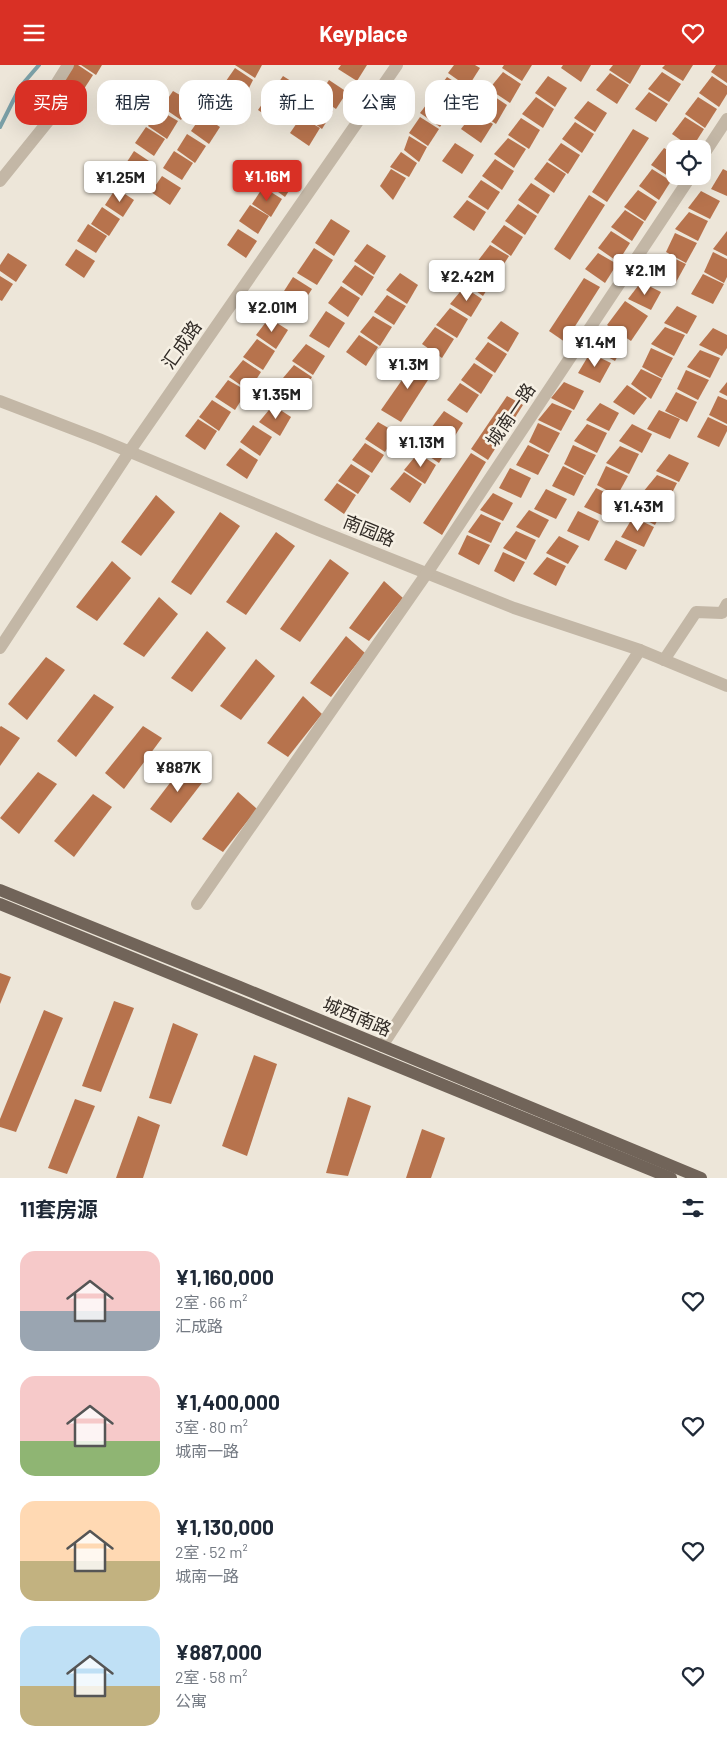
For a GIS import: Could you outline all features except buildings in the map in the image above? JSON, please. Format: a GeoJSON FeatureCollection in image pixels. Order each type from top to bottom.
{"type":"FeatureCollection","features":[{"type":"Feature","properties":{"kind":"main road","name":"城西南路"},"geometry":{"type":"LineString","coordinates":[[0,890],[701,1178]]}},
{"type":"Feature","properties":{"kind":"main road","name":"城西南路"},"geometry":{"type":"LineString","coordinates":[[0,904],[671,1178]]}},
{"type":"Feature","properties":{"kind":"street"},"geometry":{"type":"LineString","coordinates":[[0,181],[50,119],[50,94],[68,65]]}},
{"type":"Feature","properties":{"kind":"street","name":"汇成路"},"geometry":{"type":"LineString","coordinates":[[0,648],[129,452],[397,65]]}},
{"type":"Feature","properties":{"kind":"street"},"geometry":{"type":"LineString","coordinates":[[711,143],[727,119]]}},
{"type":"Feature","properties":{"kind":"street","name":"城南一路"},"geometry":{"type":"LineString","coordinates":[[196,903],[427,573],[684,185]]}},
{"type":"Feature","properties":{"kind":"street","name":"南园路"},"geometry":{"type":"LineString","coordinates":[[0,401],[514,608],[640,650],[727,686]]}},
{"type":"Feature","properties":{"kind":"street"},"geometry":{"type":"LineString","coordinates":[[664,660],[696,612],[722,613],[727,604]]}},
{"type":"Feature","properties":{"kind":"street"},"geometry":{"type":"LineString","coordinates":[[382,1046],[640,650]]}},
{"type":"Feature","properties":{"kind":"waterway"},"geometry":{"type":"LineString","coordinates":[[0,127],[20,87],[39,65]]}}]}
